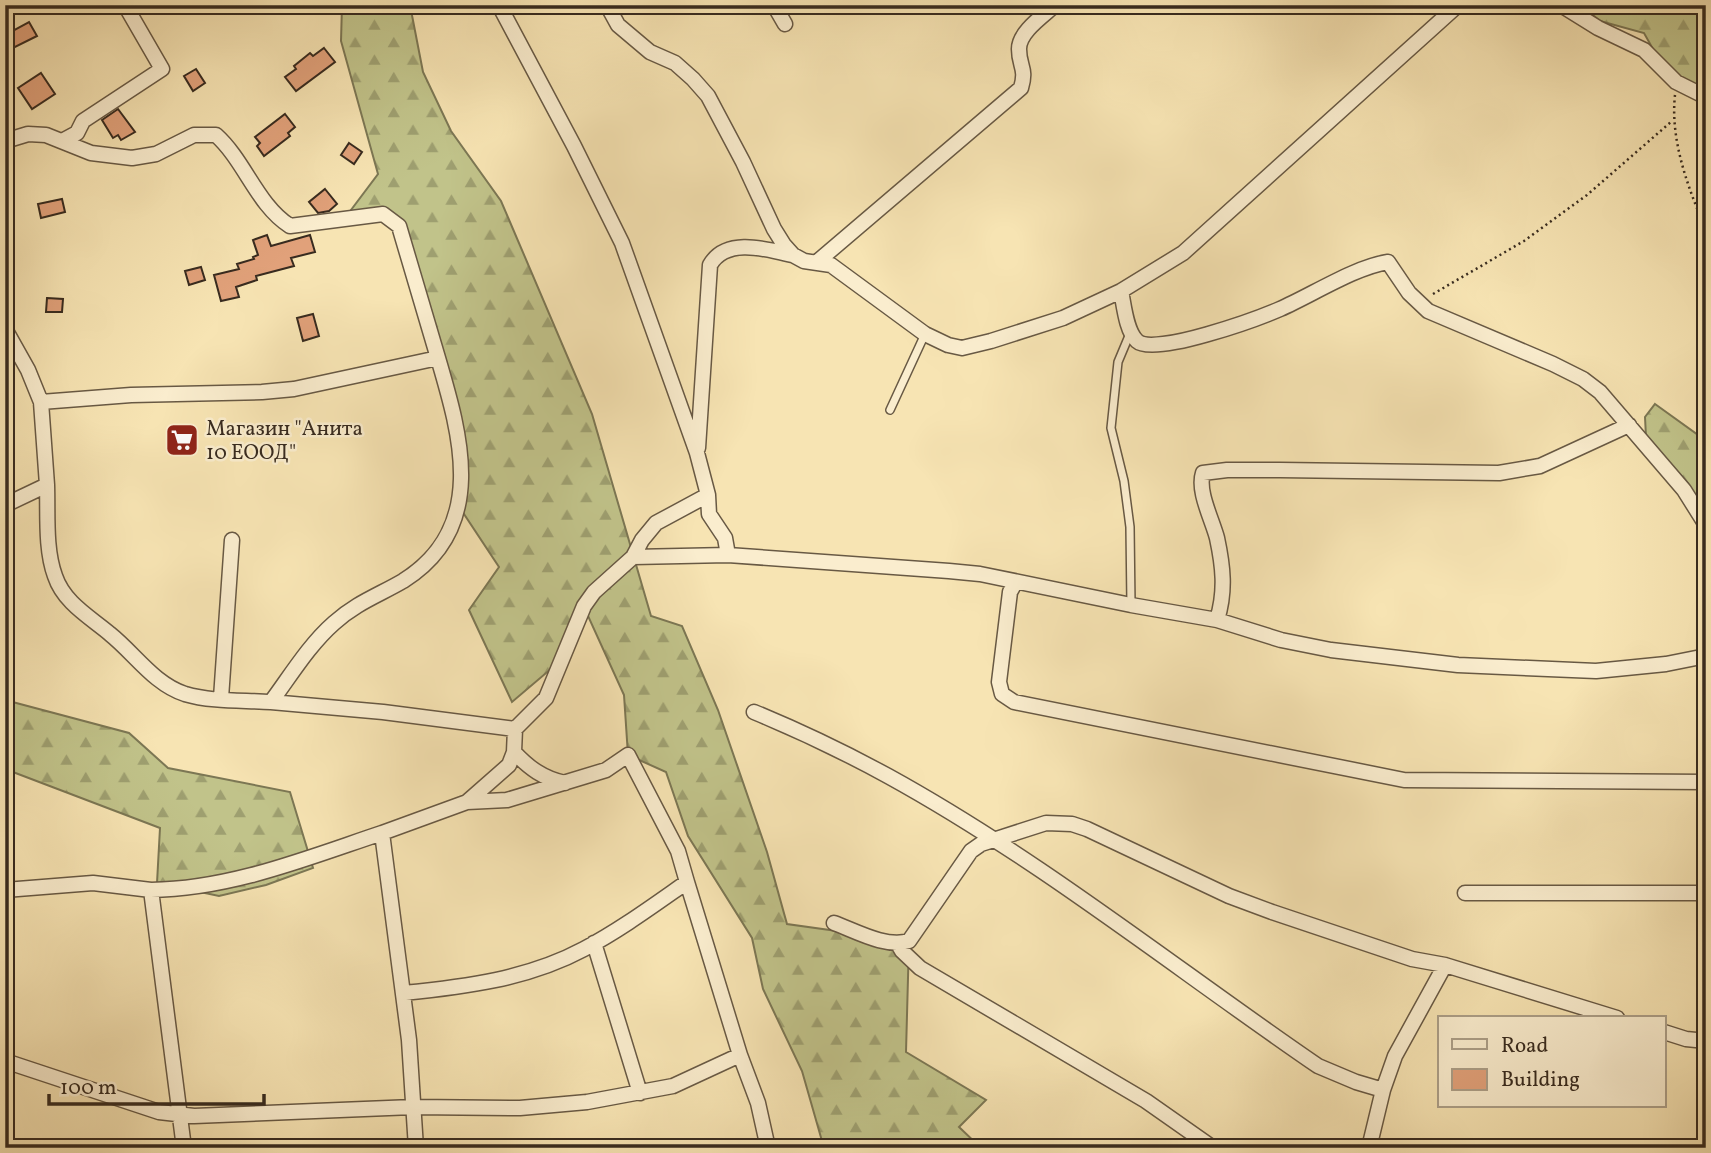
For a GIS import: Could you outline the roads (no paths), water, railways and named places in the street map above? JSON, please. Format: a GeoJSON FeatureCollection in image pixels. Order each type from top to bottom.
{"type":"FeatureCollection","features":[{"type":"Feature","properties":{"kind":"street"},"geometry":{"type":"LineString","coordinates":[[64,140],[77,132],[83,121],[162,69],[125,5]]}},
{"type":"Feature","properties":{"kind":"street"},"geometry":{"type":"LineString","coordinates":[[499,5],[622,243],[697,453],[708,495],[709,514],[725,538],[728,555]]}},
{"type":"Feature","properties":{"kind":"street"},"geometry":{"type":"LineString","coordinates":[[607,5],[618,25],[650,52],[675,63],[708,96],[779,237],[793,255]]}},
{"type":"Feature","properties":{"kind":"street"},"geometry":{"type":"LineString","coordinates":[[774,5],[785,24]]}},
{"type":"Feature","properties":{"kind":"street"},"geometry":{"type":"LineString","coordinates":[[817,262],[1021,88],[1025,74],[1018,48],[1025,34],[1055,5]]}},
{"type":"Feature","properties":{"kind":"street"},"geometry":{"type":"LineString","coordinates":[[697,453],[710,265],[715,256],[724,250],[748,247],[831,265],[925,334],[948,345],[962,348],[1063,318],[1121,291],[1183,253],[1458,5]]}},
{"type":"Feature","properties":{"kind":"street"},"geometry":{"type":"LineString","coordinates":[[1562,5],[1598,28],[1644,50],[1676,82],[1706,97]]}},
{"type":"Feature","properties":{"kind":"street"},"geometry":{"type":"LineString","coordinates":[[5,141],[28,134],[46,135],[91,153],[132,158],[156,154],[194,135],[216,135],[227,145],[271,209],[280,220],[290,226],[383,214],[392,218],[399,226],[456,419],[461,452],[461,487],[453,521],[431,556],[418,569],[402,581],[352,608],[320,636],[271,702]]}},
{"type":"Feature","properties":{"kind":"street"},"geometry":{"type":"LineString","coordinates":[[1121,291],[1131,331],[1136,340],[1143,345],[1155,345],[1202,335],[1280,309],[1362,270],[1388,262],[1418,303],[1445,320],[1553,364],[1600,392],[1684,490],[1706,525]]}},
{"type":"Feature","properties":{"kind":"street"},"geometry":{"type":"LineString","coordinates":[[5,329],[28,370],[41,402],[52,567],[61,589],[70,601],[110,634],[160,682],[185,694],[383,712],[515,729]]}},
{"type":"Feature","properties":{"kind":"street"},"geometry":{"type":"LineString","coordinates":[[41,402],[131,395],[294,389],[438,358]]}},
{"type":"Feature","properties":{"kind":"street"},"geometry":{"type":"LineString","coordinates":[[1217,620],[1224,599],[1222,568],[1217,538],[1202,490],[1203,474],[1227,470],[1280,470],[1499,474],[1539,466],[1629,425]]}},
{"type":"Feature","properties":{"kind":"street"},"geometry":{"type":"LineString","coordinates":[[5,505],[47,485]]}},
{"type":"Feature","properties":{"kind":"street"},"geometry":{"type":"LineString","coordinates":[[467,802],[509,765],[514,752],[515,729],[547,698],[584,606],[594,592],[633,557],[656,523],[708,495]]}},
{"type":"Feature","properties":{"kind":"street"},"geometry":{"type":"LineString","coordinates":[[221,698],[232,540]]}},
{"type":"Feature","properties":{"kind":"street"},"geometry":{"type":"LineString","coordinates":[[633,557],[728,555],[980,575],[1131,606],[1217,620],[1281,640],[1411,662],[1596,671],[1666,664],[1706,656]]}},
{"type":"Feature","properties":{"kind":"street"},"geometry":{"type":"LineString","coordinates":[[1015,583],[1010,592],[999,682],[1002,694],[1014,702],[1404,780],[1706,782]]}},
{"type":"Feature","properties":{"kind":"street"},"geometry":{"type":"LineString","coordinates":[[754,712],[811,736],[888,776],[994,840],[1318,1066],[1383,1090]]}},
{"type":"Feature","properties":{"kind":"street"},"geometry":{"type":"LineString","coordinates":[[514,752],[528,767],[552,780],[566,783]]}},
{"type":"Feature","properties":{"kind":"street"},"geometry":{"type":"LineString","coordinates":[[5,890],[93,883],[150,890],[182,890],[215,885],[264,872],[467,802],[507,800],[566,783],[606,770],[628,755],[678,851],[740,1055],[758,1103],[768,1148]]}},
{"type":"Feature","properties":{"kind":"street"},"geometry":{"type":"LineString","coordinates":[[834,923],[898,944],[909,941],[971,851],[981,844],[1046,823],[1072,824],[1240,900],[1412,959],[1445,965],[1611,1016]]}},
{"type":"Feature","properties":{"kind":"street"},"geometry":{"type":"LineString","coordinates":[[382,833],[413,1077],[416,1148]]}},
{"type":"Feature","properties":{"kind":"street"},"geometry":{"type":"LineString","coordinates":[[403,993],[484,983],[556,962],[594,943],[687,882]]}},
{"type":"Feature","properties":{"kind":"street"},"geometry":{"type":"LineString","coordinates":[[150,890],[184,1148]]}},
{"type":"Feature","properties":{"kind":"street"},"geometry":{"type":"LineString","coordinates":[[1465,893],[1706,893]]}},
{"type":"Feature","properties":{"kind":"street"},"geometry":{"type":"LineString","coordinates":[[594,943],[640,1093]]}},
{"type":"Feature","properties":{"kind":"street"},"geometry":{"type":"LineString","coordinates":[[898,944],[920,968],[1146,1101],[1213,1148]]}},
{"type":"Feature","properties":{"kind":"street"},"geometry":{"type":"LineString","coordinates":[[1369,1148],[1383,1090],[1395,1056],[1445,965]]}},
{"type":"Feature","properties":{"kind":"street"},"geometry":{"type":"LineString","coordinates":[[1666,1033],[1686,1039],[1706,1041]]}},
{"type":"Feature","properties":{"kind":"street"},"geometry":{"type":"LineString","coordinates":[[5,1061],[137,1105],[178,1114],[224,1116],[413,1107],[520,1108],[587,1102],[687,1081],[740,1055]]}},
{"type":"Feature","properties":{"kind":"lane"},"geometry":{"type":"LineString","coordinates":[[1131,331],[1118,362],[1111,429],[1124,481],[1130,527],[1131,606]]}},
{"type":"Feature","properties":{"kind":"lane"},"geometry":{"type":"LineString","coordinates":[[890,410],[925,334]]}},
{"type":"Feature","properties":{"kind":"place","name":"Магазин \"Анита 10 ЕООД\""},"geometry":{"type":"Point","coordinates":[182,440]}}]}
